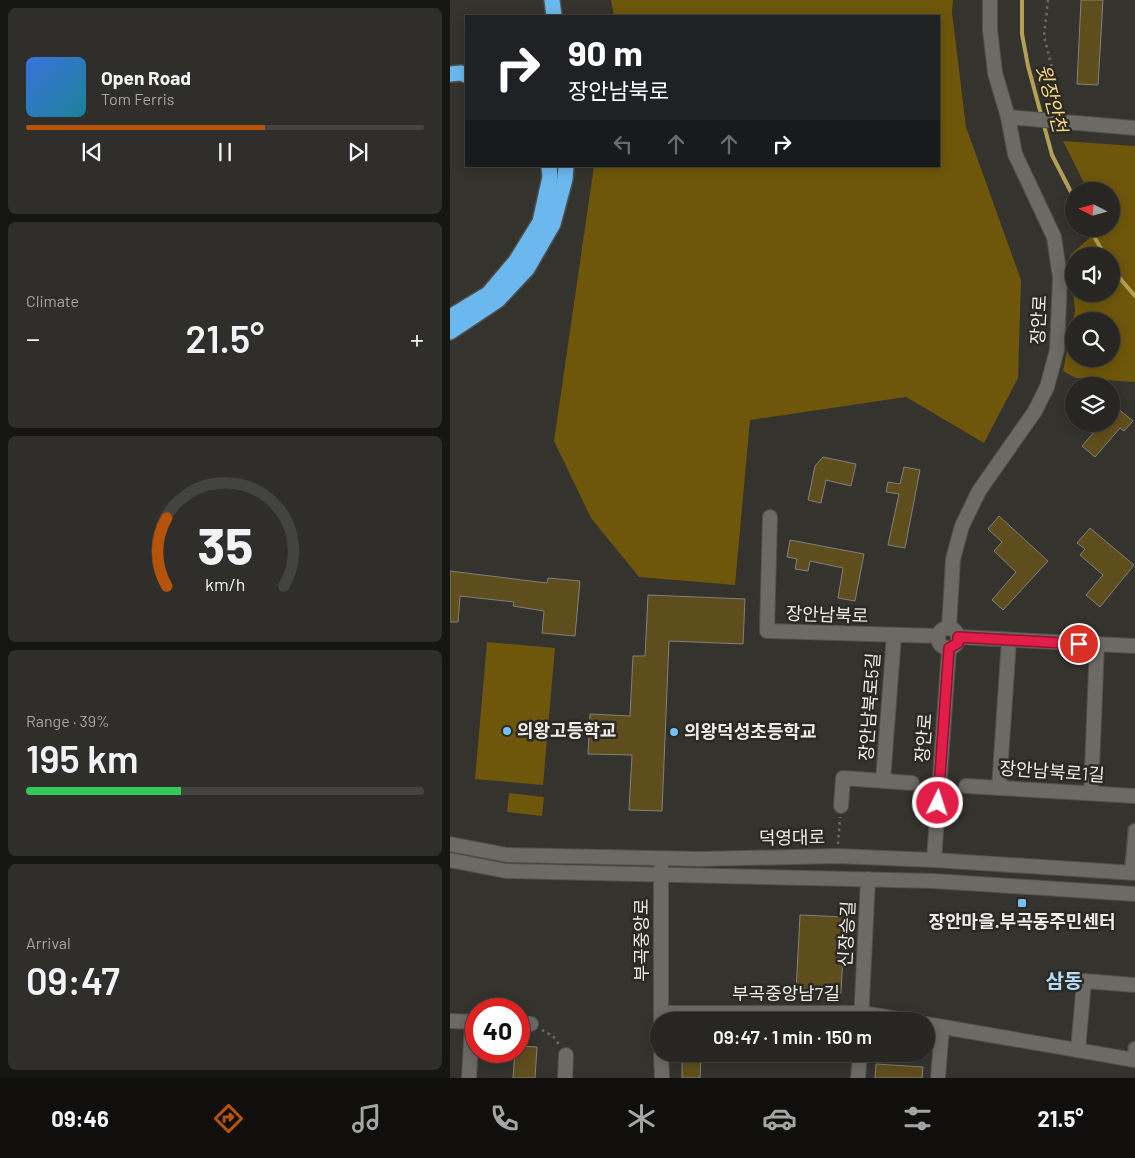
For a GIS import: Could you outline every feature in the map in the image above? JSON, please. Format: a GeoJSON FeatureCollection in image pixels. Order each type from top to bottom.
{"type":"FeatureCollection","features":[{"type":"Feature","properties":{"kind":"highway"},"geometry":{"type":"LineString","coordinates":[[552,0],[554,15]]}},
{"type":"Feature","properties":{"kind":"highway"},"geometry":{"type":"LineString","coordinates":[[450,74],[465,74]]}},
{"type":"Feature","properties":{"kind":"highway"},"geometry":{"type":"LineString","coordinates":[[450,317],[488,294],[516,261],[540,222],[550,177],[550,167]]}},
{"type":"Feature","properties":{"kind":"highway"},"geometry":{"type":"LineString","coordinates":[[450,332],[498,300],[527,269],[553,224],[565,179],[566,167]]}},
{"type":"Feature","properties":{"kind":"street","name":"장안로"},"geometry":{"type":"LineString","coordinates":[[934,860],[949,648],[943,647],[939,643],[948,634],[953,559],[962,526],[979,491],[1035,411],[1047,387],[1057,350],[1060,277],[1054,237],[1016,154],[1008,116],[995,73],[990,30],[990,0]]}},
{"type":"Feature","properties":{"kind":"street"},"geometry":{"type":"LineString","coordinates":[[1008,116],[1135,128]]}},
{"type":"Feature","properties":{"kind":"street","name":"장안남북로"},"geometry":{"type":"LineString","coordinates":[[770,518],[767,631],[894,636],[948,634],[1009,640],[1135,646]]}},
{"type":"Feature","properties":{"kind":"street","name":"장안남북로5길"},"geometry":{"type":"LineString","coordinates":[[883,780],[894,636]]}},
{"type":"Feature","properties":{"kind":"street"},"geometry":{"type":"LineString","coordinates":[[999,788],[1009,640]]}},
{"type":"Feature","properties":{"kind":"street"},"geometry":{"type":"LineString","coordinates":[[1091,794],[1097,644]]}},
{"type":"Feature","properties":{"kind":"street","name":"장안남북로5길"},"geometry":{"type":"LineString","coordinates":[[842,806],[843,778],[912,783]]}},
{"type":"Feature","properties":{"kind":"street","name":"장안남북로1길"},"geometry":{"type":"LineString","coordinates":[[966,786],[1135,796]]}},
{"type":"Feature","properties":{"kind":"street"},"geometry":{"type":"LineString","coordinates":[[1133,873],[1135,830]]}},
{"type":"Feature","properties":{"kind":"street","name":"덕영대로"},"geometry":{"type":"LineString","coordinates":[[450,844],[507,855],[661,858],[837,856],[934,860],[1133,873]]}},
{"type":"Feature","properties":{"kind":"street","name":"부곡중앙로"},"geometry":{"type":"LineString","coordinates":[[661,858],[661,1012]]}},
{"type":"Feature","properties":{"kind":"street"},"geometry":{"type":"LineString","coordinates":[[450,860],[506,871],[661,876],[868,879],[1135,894]]}},
{"type":"Feature","properties":{"kind":"street","name":"신장승길"},"geometry":{"type":"LineString","coordinates":[[862,1012],[868,879]]}},
{"type":"Feature","properties":{"kind":"street"},"geometry":{"type":"LineString","coordinates":[[1078,1050],[1084,981],[1135,985]]}},
{"type":"Feature","properties":{"kind":"street"},"geometry":{"type":"LineString","coordinates":[[450,1021],[465,1022]]}},
{"type":"Feature","properties":{"kind":"street"},"geometry":{"type":"LineString","coordinates":[[935,1026],[1078,1050],[1135,1056]]}},
{"type":"Feature","properties":{"kind":"street"},"geometry":{"type":"LineString","coordinates":[[938,1078],[942,1027]]}},
{"type":"Feature","properties":{"kind":"street"},"geometry":{"type":"LineString","coordinates":[[565,1078],[566,1055]]}},
{"type":"Feature","properties":{"kind":"street"},"geometry":{"type":"LineString","coordinates":[[661,1062],[662,1078]]}},
{"type":"Feature","properties":{"kind":"street"},"geometry":{"type":"LineString","coordinates":[[858,1078],[859,1062]]}},
{"type":"Feature","properties":{"kind":"street"},"geometry":{"type":"LineString","coordinates":[[469,1078],[470,1063]]}},
{"type":"Feature","properties":{"kind":"path"},"geometry":{"type":"LineString","coordinates":[[1048,0],[1044,36],[1060,121]]}},
{"type":"Feature","properties":{"kind":"path"},"geometry":{"type":"LineString","coordinates":[[837,856],[842,806]]}},
{"type":"Feature","properties":{"kind":"path"},"geometry":{"type":"LineString","coordinates":[[530,1026],[553,1036],[566,1055]]}},
{"type":"Feature","properties":{"kind":"shaded area"},"geometry":{"type":"Polygon","coordinates":[[[611,0],[953,0],[952,13],[966,127],[1021,280],[1018,378],[984,443],[906,397],[750,420],[735,585],[639,577],[591,518],[554,441],[594,167],[940,167],[940,15],[614,15],[611,0]]]}},
{"type":"Feature","properties":{"kind":"shaded area"},"geometry":{"type":"Polygon","coordinates":[[[1063,141],[1135,146],[1135,382],[1120,381],[1120,377],[1074,377],[1063,371],[1065,361],[1065,367],[1120,367],[1120,312],[1075,312],[1074,302],[1120,302],[1120,247],[1079,247],[1090,238],[1120,238],[1120,182],[1084,182],[1063,141]]]}},
{"type":"Feature","properties":{"kind":"shaded area"},"geometry":{"type":"Polygon","coordinates":[[[487,642],[555,648],[543,785],[475,779],[487,642]]]}},
{"type":"Feature","properties":{"kind":"shaded area"},"geometry":{"type":"Polygon","coordinates":[[[509,793],[544,797],[542,816],[507,812],[509,793]]]}},
{"type":"Feature","properties":{"kind":"building"},"geometry":{"type":"Polygon","coordinates":[[[1081,0],[1103,0],[1098,85],[1077,84],[1081,0]]]}},
{"type":"Feature","properties":{"kind":"building"},"geometry":{"type":"Polygon","coordinates":[[[1120,410],[1133,421],[1124,431],[1120,428],[1120,410]]]}},
{"type":"Feature","properties":{"kind":"building"},"geometry":{"type":"Polygon","coordinates":[[[1094,432],[1117,432],[1095,457],[1082,446],[1094,432]]]}},
{"type":"Feature","properties":{"kind":"building"},"geometry":{"type":"Polygon","coordinates":[[[823,457],[856,464],[851,486],[826,480],[821,503],[808,500],[815,466],[823,457]]]}},
{"type":"Feature","properties":{"kind":"building"},"geometry":{"type":"Polygon","coordinates":[[[904,467],[920,470],[905,548],[888,545],[899,494],[886,492],[888,482],[900,484],[904,467]]]}},
{"type":"Feature","properties":{"kind":"building"},"geometry":{"type":"Polygon","coordinates":[[[999,516],[1048,561],[1003,610],[992,600],[1016,572],[994,551],[1002,542],[988,529],[999,516]]]}},
{"type":"Feature","properties":{"kind":"building"},"geometry":{"type":"Polygon","coordinates":[[[1090,528],[1134,565],[1100,607],[1086,595],[1103,575],[1080,555],[1085,549],[1077,543],[1090,528]]]}},
{"type":"Feature","properties":{"kind":"building"},"geometry":{"type":"Polygon","coordinates":[[[790,540],[864,554],[855,601],[838,598],[843,568],[810,561],[808,571],[795,569],[797,559],[787,557],[790,540]]]}},
{"type":"Feature","properties":{"kind":"building"},"geometry":{"type":"Polygon","coordinates":[[[450,571],[547,583],[548,578],[580,581],[575,636],[542,633],[544,611],[513,606],[514,602],[460,596],[458,622],[450,622],[450,571]]]}},
{"type":"Feature","properties":{"kind":"building"},"geometry":{"type":"Polygon","coordinates":[[[648,595],[745,599],[743,644],[669,641],[662,811],[629,810],[632,755],[588,754],[590,714],[630,716],[633,656],[645,656],[648,595]]]}},
{"type":"Feature","properties":{"kind":"building"},"geometry":{"type":"Polygon","coordinates":[[[800,915],[845,917],[841,993],[796,991],[800,915]]]}},
{"type":"Feature","properties":{"kind":"building"},"geometry":{"type":"Polygon","coordinates":[[[530,1047],[537,1047],[535,1078],[513,1078],[514,1063],[530,1063],[530,1047]]]}},
{"type":"Feature","properties":{"kind":"building"},"geometry":{"type":"Polygon","coordinates":[[[682,1062],[701,1062],[700,1078],[682,1078],[682,1062]]]}},
{"type":"Feature","properties":{"kind":"building"},"geometry":{"type":"Polygon","coordinates":[[[876,1064],[923,1067],[922,1078],[875,1078],[876,1064]]]}},
{"type":"Feature","properties":{"kind":"waterway","name":"윗장안천"},"geometry":{"type":"LineString","coordinates":[[1022,0],[1022,34],[1028,66],[1052,155],[1066,182]]}},
{"type":"Feature","properties":{"kind":"waterway","name":"윗장안천"},"geometry":{"type":"LineString","coordinates":[[1095,238],[1100,247]]}},
{"type":"Feature","properties":{"kind":"waterway","name":"윗장안천"},"geometry":{"type":"LineString","coordinates":[[1120,278],[1135,296]]}},
{"type":"Feature","properties":{"kind":"place","name":"의왕고등학교"},"geometry":{"type":"Point","coordinates":[507,731]}},
{"type":"Feature","properties":{"kind":"place","name":"의왕덕성초등학교"},"geometry":{"type":"Point","coordinates":[674,732]}},
{"type":"Feature","properties":{"kind":"place","name":"장안마을.부곡동주민센터"},"geometry":{"type":"Point","coordinates":[1022,903]}},
{"type":"Feature","properties":{"kind":"district","name":"삼동"},"geometry":{"type":"Point","coordinates":[1064,981]}},
{"type":"Feature","properties":{"kind":"route"},"geometry":{"type":"LineString","coordinates":[[938,803],[949,648],[954,647],[958,643],[958,637],[1079,644]]}}]}
